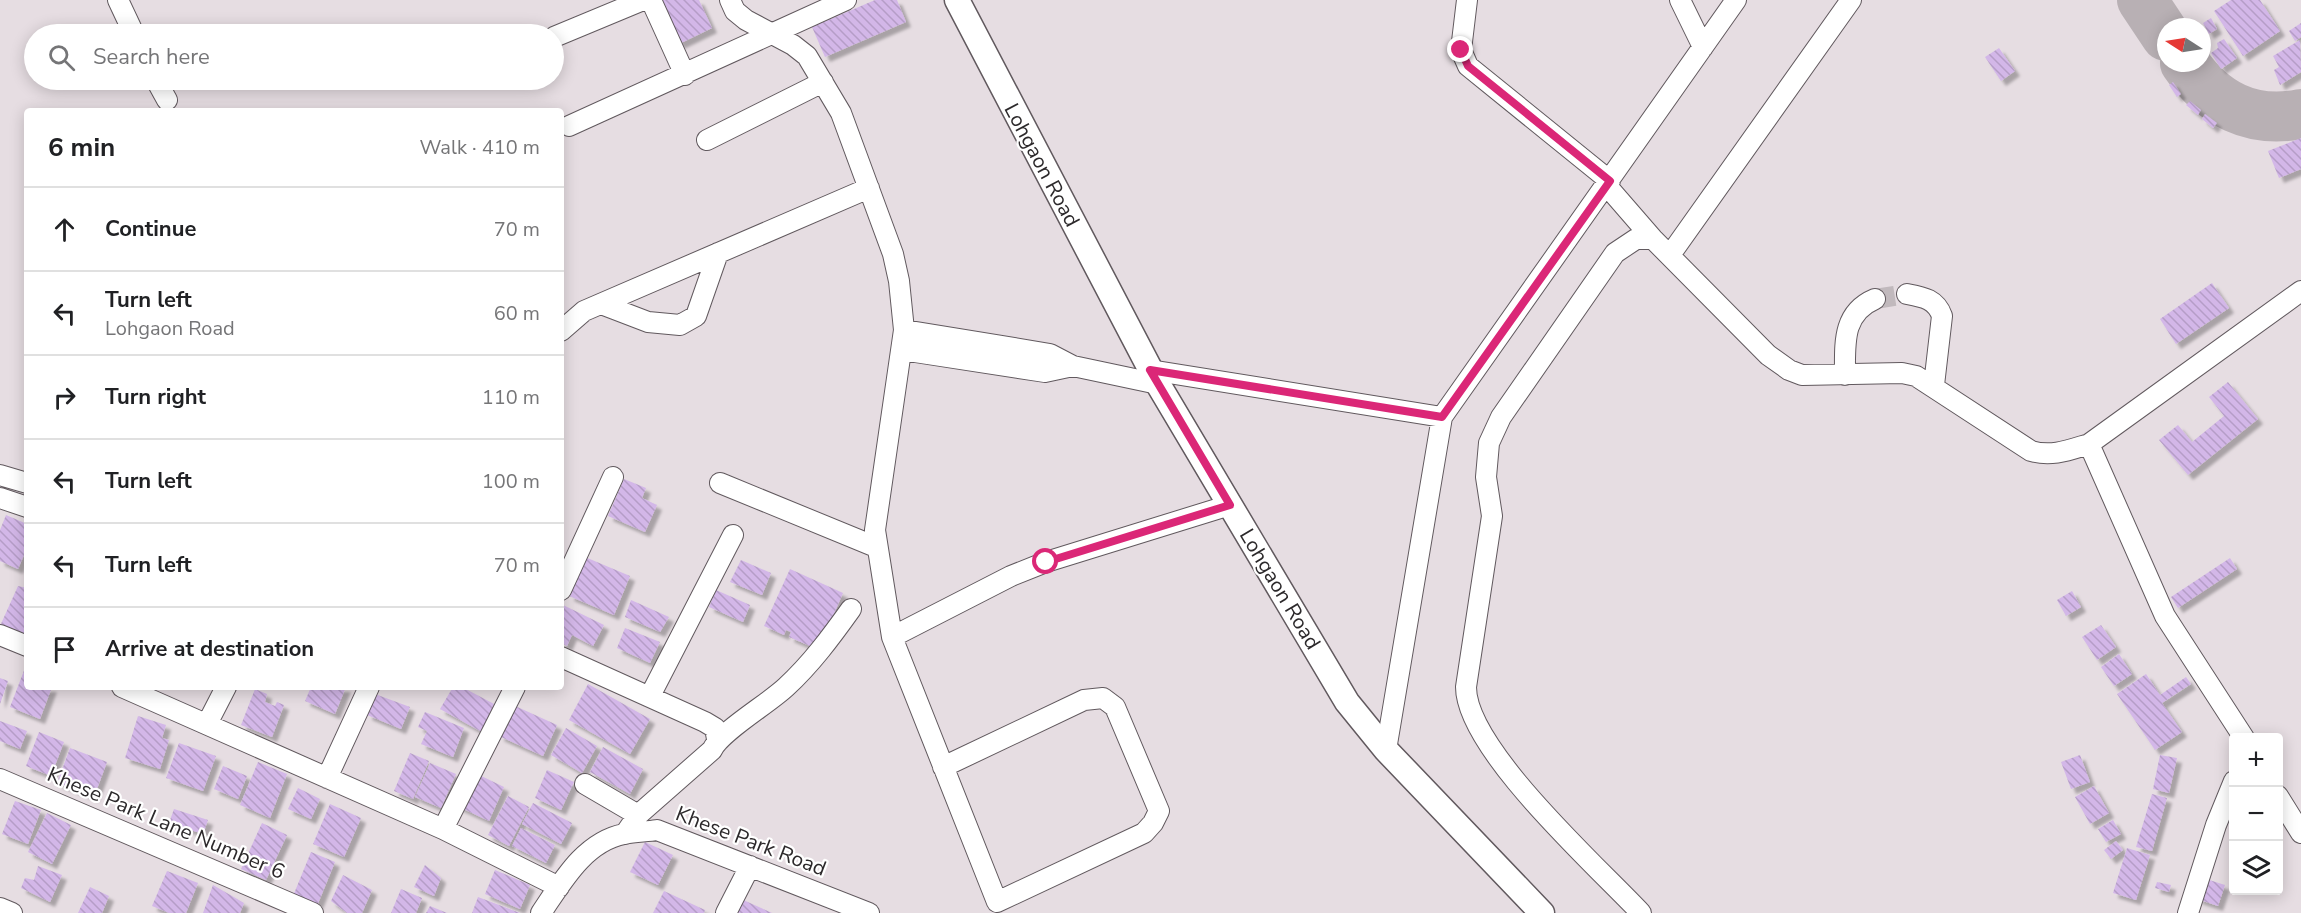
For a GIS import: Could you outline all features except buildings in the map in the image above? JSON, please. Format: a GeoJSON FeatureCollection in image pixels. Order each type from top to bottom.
{"type":"FeatureCollection","features":[{"type":"Feature","properties":{"kind":"main road","name":"Lohgaon Road"},"geometry":{"type":"LineString","coordinates":[[957,0],[1154,377],[1347,702],[1386,750],[1542,913]]}},
{"type":"Feature","properties":{"kind":"street"},"geometry":{"type":"LineString","coordinates":[[118,0],[129,24]]}},
{"type":"Feature","properties":{"kind":"street"},"geometry":{"type":"LineString","coordinates":[[564,33],[643,0]]}},
{"type":"Feature","properties":{"kind":"street"},"geometry":{"type":"LineString","coordinates":[[651,0],[685,75]]}},
{"type":"Feature","properties":{"kind":"street"},"geometry":{"type":"LineString","coordinates":[[730,0],[735,11],[746,20],[807,56],[841,113],[893,254],[899,281],[904,330],[875,530],[876,546],[892,637],[997,902],[1144,833],[1153,823],[1159,811],[1115,707],[1103,698],[1083,700],[944,767]]}},
{"type":"Feature","properties":{"kind":"street"},"geometry":{"type":"LineString","coordinates":[[569,126],[774,35],[846,0]]}},
{"type":"Feature","properties":{"kind":"street"},"geometry":{"type":"LineString","coordinates":[[1467,0],[1461,50],[1468,66],[1608,184],[1653,239],[1768,355],[1788,370],[1802,375],[1902,373],[1916,375],[2031,451],[2054,454],[2089,444],[2301,291]]}},
{"type":"Feature","properties":{"kind":"street"},"geometry":{"type":"LineString","coordinates":[[1680,0],[1703,47]]}},
{"type":"Feature","properties":{"kind":"street"},"geometry":{"type":"LineString","coordinates":[[1386,750],[1442,417],[1736,0]]}},
{"type":"Feature","properties":{"kind":"street"},"geometry":{"type":"LineString","coordinates":[[1670,255],[1851,0]]}},
{"type":"Feature","properties":{"kind":"street"},"geometry":{"type":"LineString","coordinates":[[707,140],[823,82]]}},
{"type":"Feature","properties":{"kind":"street"},"geometry":{"type":"LineString","coordinates":[[162,90],[167,100]]}},
{"type":"Feature","properties":{"kind":"street"},"geometry":{"type":"LineString","coordinates":[[564,328],[584,311],[869,188]]}},
{"type":"Feature","properties":{"kind":"street"},"geometry":{"type":"LineString","coordinates":[[1641,913],[1503,767],[1471,715],[1466,694],[1492,516],[1486,477],[1493,432],[1615,253],[1636,239],[1653,239]]}},
{"type":"Feature","properties":{"kind":"street"},"geometry":{"type":"LineString","coordinates":[[601,304],[648,322],[680,325],[696,316],[718,253]]}},
{"type":"Feature","properties":{"kind":"street"},"geometry":{"type":"LineString","coordinates":[[1907,294],[1931,300],[1939,306],[1942,316],[1934,385]]}},
{"type":"Feature","properties":{"kind":"street"},"geometry":{"type":"LineString","coordinates":[[1845,375],[1847,326],[1864,304],[1875,299]]}},
{"type":"Feature","properties":{"kind":"street"},"geometry":{"type":"LineString","coordinates":[[904,330],[1050,354],[1073,366],[1442,417]]}},
{"type":"Feature","properties":{"kind":"street"},"geometry":{"type":"LineString","coordinates":[[902,350],[1045,372],[1073,366]]}},
{"type":"Feature","properties":{"kind":"street"},"geometry":{"type":"LineString","coordinates":[[2089,444],[2165,616],[2241,733]]}},
{"type":"Feature","properties":{"kind":"street"},"geometry":{"type":"LineString","coordinates":[[0,475],[24,482]]}},
{"type":"Feature","properties":{"kind":"street"},"geometry":{"type":"LineString","coordinates":[[564,583],[613,477]]}},
{"type":"Feature","properties":{"kind":"street"},"geometry":{"type":"LineString","coordinates":[[720,483],[876,546]]}},
{"type":"Feature","properties":{"kind":"street"},"geometry":{"type":"LineString","coordinates":[[0,498],[24,506]]}},
{"type":"Feature","properties":{"kind":"street"},"geometry":{"type":"LineString","coordinates":[[892,637],[1011,576],[1046,562],[1230,505]]}},
{"type":"Feature","properties":{"kind":"street"},"geometry":{"type":"LineString","coordinates":[[650,696],[733,535]]}},
{"type":"Feature","properties":{"kind":"street"},"geometry":{"type":"LineString","coordinates":[[625,834],[638,815],[712,750],[717,739],[742,723],[785,688],[816,657],[851,609]]}},
{"type":"Feature","properties":{"kind":"street"},"geometry":{"type":"LineString","coordinates":[[0,635],[24,645]]}},
{"type":"Feature","properties":{"kind":"street"},"geometry":{"type":"LineString","coordinates":[[564,658],[650,696],[715,728],[717,739]]}},
{"type":"Feature","properties":{"kind":"street"},"geometry":{"type":"LineString","coordinates":[[129,690],[443,829],[559,887]]}},
{"type":"Feature","properties":{"kind":"street"},"geometry":{"type":"LineString","coordinates":[[207,724],[224,690]]}},
{"type":"Feature","properties":{"kind":"street"},"geometry":{"type":"LineString","coordinates":[[327,778],[368,690]]}},
{"type":"Feature","properties":{"kind":"street"},"geometry":{"type":"LineString","coordinates":[[443,829],[512,690]]}},
{"type":"Feature","properties":{"kind":"street","name":"Khese Park Lane Number 6"},"geometry":{"type":"LineString","coordinates":[[0,778],[313,913]]}},
{"type":"Feature","properties":{"kind":"street"},"geometry":{"type":"LineString","coordinates":[[585,784],[638,815]]}},
{"type":"Feature","properties":{"kind":"street"},"geometry":{"type":"LineString","coordinates":[[2188,913],[2225,825],[2233,787]]}},
{"type":"Feature","properties":{"kind":"street"},"geometry":{"type":"LineString","coordinates":[[2283,808],[2292,829]]}},
{"type":"Feature","properties":{"kind":"street","name":"Khese Park Road"},"geometry":{"type":"LineString","coordinates":[[541,913],[586,854],[605,840],[625,834],[657,830],[869,913]]}},
{"type":"Feature","properties":{"kind":"street"},"geometry":{"type":"LineString","coordinates":[[726,913],[750,867]]}},
{"type":"Feature","properties":{"kind":"street"},"geometry":{"type":"LineString","coordinates":[[0,908],[12,913]]}},
{"type":"Feature","properties":{"kind":"taxiway"},"geometry":{"type":"LineString","coordinates":[[2142,0],[2157,22]]}},
{"type":"Feature","properties":{"kind":"taxiway"},"geometry":{"type":"LineString","coordinates":[[2192,72],[2208,90],[2235,108],[2266,116],[2301,114]]}},
{"type":"Feature","properties":{"kind":"tunnel"},"geometry":{"type":"LineString","coordinates":[[1875,299],[1907,294]]}},
{"type":"Feature","properties":{"kind":"route"},"geometry":{"type":"LineString","coordinates":[[1046,562],[1230,505],[1150,370],[1442,417],[1610,181],[1468,66],[1463,60],[1461,50]]}}]}
